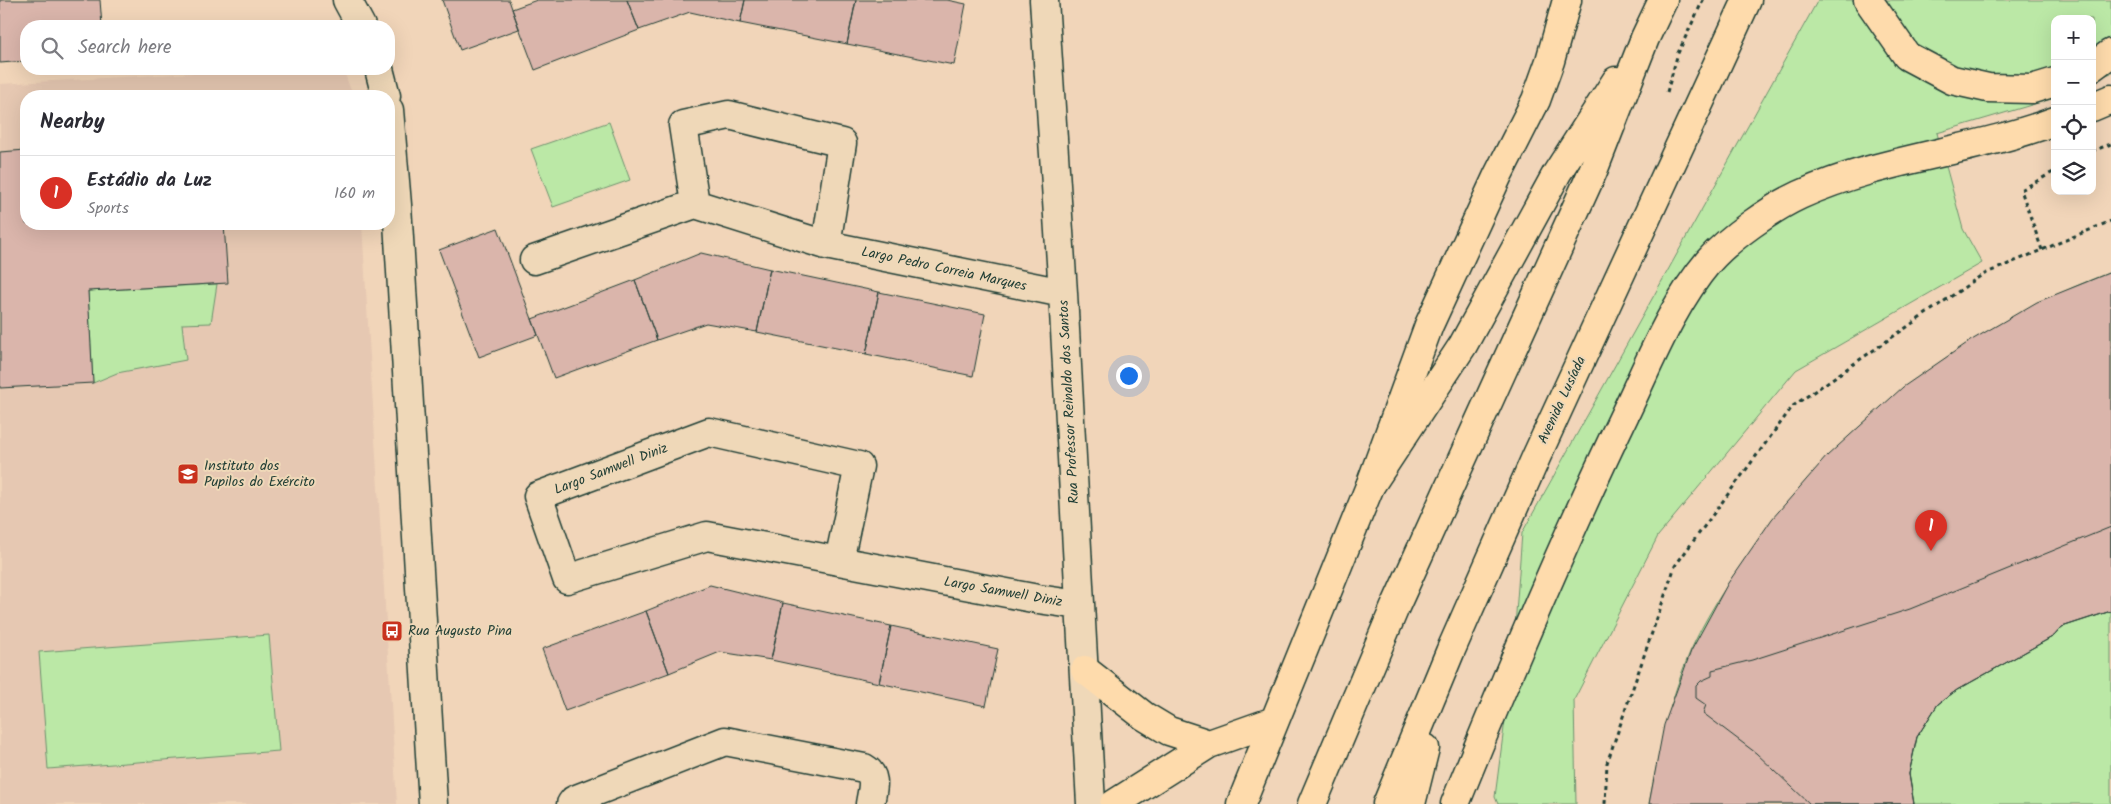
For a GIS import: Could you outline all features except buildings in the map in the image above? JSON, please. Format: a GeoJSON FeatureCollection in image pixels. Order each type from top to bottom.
{"type":"FeatureCollection","features":[{"type":"Feature","properties":{"kind":"main road"},"geometry":{"type":"LineString","coordinates":[[1241,804],[1370,486],[1429,326],[1498,175],[1536,100],[1568,0]]}},
{"type":"Feature","properties":{"kind":"main road"},"geometry":{"type":"LineString","coordinates":[[1312,804],[1395,607],[1592,171],[1645,38],[1663,0]]}},
{"type":"Feature","properties":{"kind":"main road","name":"Avenida Lusíada"},"geometry":{"type":"LineString","coordinates":[[1387,804],[1450,652],[1537,454],[1747,0]]}},
{"type":"Feature","properties":{"kind":"main road"},"geometry":{"type":"LineString","coordinates":[[1868,0],[1907,56],[1952,80],[1988,88],[2032,89],[2051,83]]}},
{"type":"Feature","properties":{"kind":"main road"},"geometry":{"type":"LineString","coordinates":[[1370,486],[1463,345],[1556,173],[1645,38]]}},
{"type":"Feature","properties":{"kind":"main road"},"geometry":{"type":"LineString","coordinates":[[2096,63],[2111,53]]}},
{"type":"Feature","properties":{"kind":"main road"},"geometry":{"type":"LineString","coordinates":[[2096,105],[2111,99]]}},
{"type":"Feature","properties":{"kind":"main road"},"geometry":{"type":"LineString","coordinates":[[1462,798],[1568,533],[1674,312],[1709,261],[1744,229],[1799,196],[1877,167],[2028,131],[2051,122]]}},
{"type":"Feature","properties":{"kind":"main road"},"geometry":{"type":"LineString","coordinates":[[1411,804],[1450,652]]}},
{"type":"Feature","properties":{"kind":"main road"},"geometry":{"type":"LineString","coordinates":[[1085,670],[1144,716],[1169,731],[1209,744]]}},
{"type":"Feature","properties":{"kind":"main road"},"geometry":{"type":"LineString","coordinates":[[1114,804],[1209,744],[1274,721]]}},
{"type":"Feature","properties":{"kind":"street"},"geometry":{"type":"LineString","coordinates":[[347,0],[359,20]]}},
{"type":"Feature","properties":{"kind":"street","name":"Rua Professor Reinaldo dos Santos"},"geometry":{"type":"LineString","coordinates":[[1044,0],[1063,293],[1091,804]]}},
{"type":"Feature","properties":{"kind":"street"},"geometry":{"type":"LineString","coordinates":[[380,75],[384,90]]}},
{"type":"Feature","properties":{"kind":"street"},"geometry":{"type":"LineString","coordinates":[[534,260],[695,204],[683,125],[729,115],[842,143],[826,245]]}},
{"type":"Feature","properties":{"kind":"street"},"geometry":{"type":"LineString","coordinates":[[395,181],[433,804]]}},
{"type":"Feature","properties":{"kind":"street","name":"Largo Pedro Correia Marques"},"geometry":{"type":"LineString","coordinates":[[695,204],[826,245],[1063,293]]}},
{"type":"Feature","properties":{"kind":"street","name":"Largo Samwell Diniz"},"geometry":{"type":"LineString","coordinates":[[839,561],[859,466],[709,432],[538,496],[567,579],[707,536],[839,561],[1079,605]]}},
{"type":"Feature","properties":{"kind":"street"},"geometry":{"type":"LineString","coordinates":[[571,804],[574,800],[724,741],[864,768],[870,771],[874,781],[870,804]]}},
{"type":"Feature","properties":{"kind":"path"},"geometry":{"type":"LineString","coordinates":[[2096,150],[2111,144]]}},
{"type":"Feature","properties":{"kind":"path"},"geometry":{"type":"LineString","coordinates":[[2042,250],[2021,190],[2051,174]]}},
{"type":"Feature","properties":{"kind":"path"},"geometry":{"type":"LineString","coordinates":[[1605,804],[1607,763],[1675,566],[1794,406],[1982,275],[2111,221]]}},
{"type":"Feature","properties":{"kind":"shaded area","name":"Instituto dos Pupilos do Exército"},"geometry":{"type":"Polygon","coordinates":[[[158,75],[345,75],[351,90],[20,90],[20,230],[362,230],[397,804],[0,804],[0,84],[158,75]]]}},
{"type":"Feature","properties":{"kind":"green space"},"geometry":{"type":"Polygon","coordinates":[[[1818,0],[2111,0],[2111,73],[2096,79],[2096,15],[2051,15],[2051,99],[1937,133],[1963,229],[1982,263],[1796,370],[1658,536],[1574,700],[1576,804],[1498,804],[1495,797],[1512,666],[1522,533],[1818,0]]]}},
{"type":"Feature","properties":{"kind":"green space"},"geometry":{"type":"Polygon","coordinates":[[[609,122],[630,180],[553,207],[531,149],[609,122]]]}},
{"type":"Feature","properties":{"kind":"green space"},"geometry":{"type":"Polygon","coordinates":[[[2111,272],[2111,804],[1649,804],[1670,708],[1690,652],[1702,628],[1744,561],[1779,513],[1818,468],[1860,426],[1905,388],[1953,353],[2003,322],[2056,295],[2111,272]]]}},
{"type":"Feature","properties":{"kind":"green space"},"geometry":{"type":"Polygon","coordinates":[[[217,284],[211,323],[182,324],[186,360],[117,373],[93,383],[88,291],[217,284]]]}},
{"type":"Feature","properties":{"kind":"green space"},"geometry":{"type":"Polygon","coordinates":[[[269,635],[279,751],[48,769],[39,652],[269,635]]]}},
{"type":"Feature","properties":{"kind":"place","name":"Instituto dos Pupilos do Exército"},"geometry":{"type":"Point","coordinates":[188,474]}},
{"type":"Feature","properties":{"kind":"place","name":"Estádio da Luz"},"geometry":{"type":"Point","coordinates":[1931,551]}},
{"type":"Feature","properties":{"kind":"place","name":"Rua Augusto Pina"},"geometry":{"type":"Point","coordinates":[392,631]}}]}
